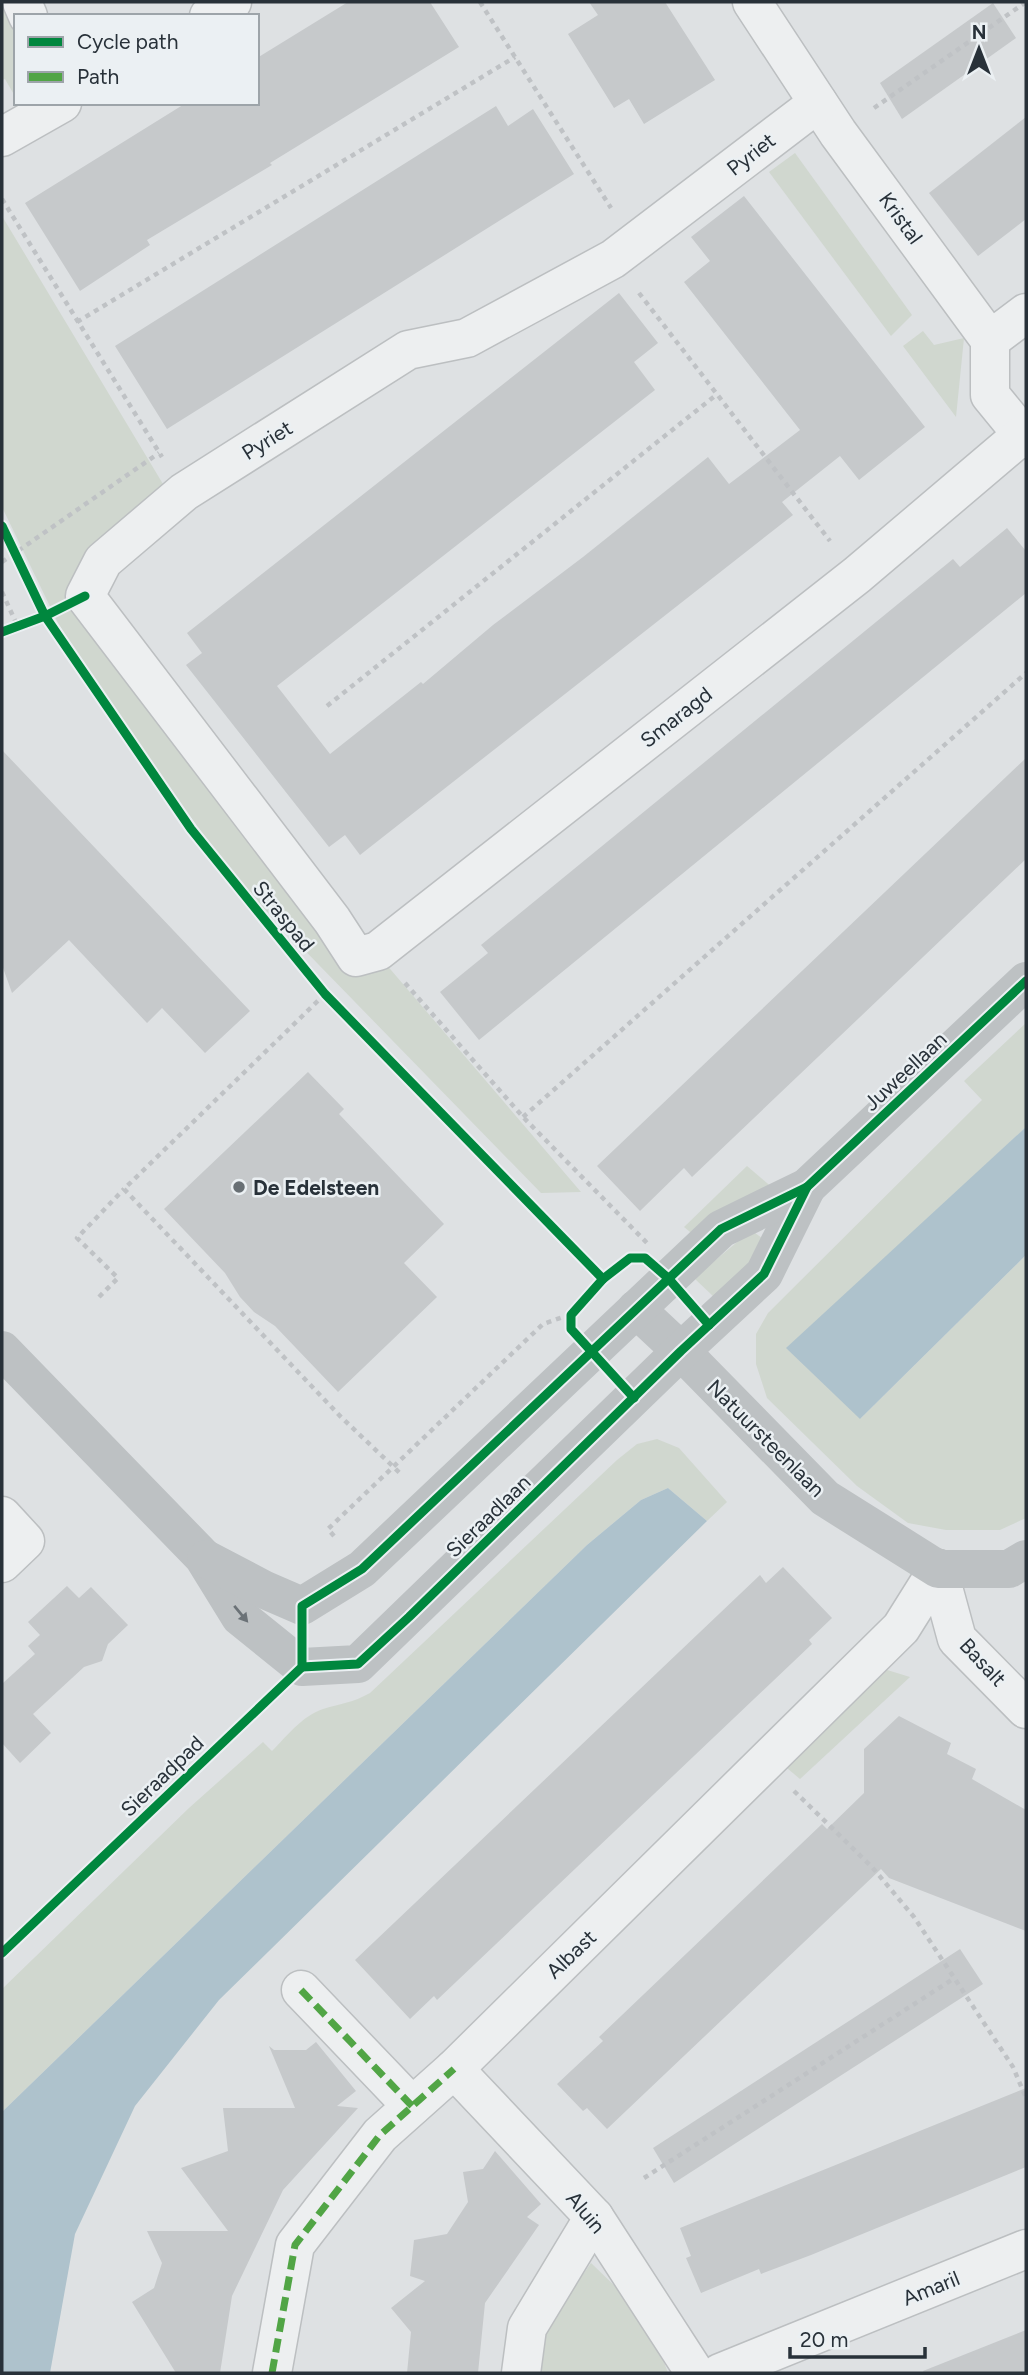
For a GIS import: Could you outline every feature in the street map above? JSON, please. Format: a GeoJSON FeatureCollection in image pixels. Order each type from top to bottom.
{"type":"FeatureCollection","features":[{"type":"Feature","properties":{"kind":"street"},"geometry":{"type":"LineString","coordinates":[[212,14],[232,2]]}},
{"type":"Feature","properties":{"kind":"street","name":"Kristal"},"geometry":{"type":"LineString","coordinates":[[752,2],[828,118],[990,340]]}},
{"type":"Feature","properties":{"kind":"street"},"geometry":{"type":"LineString","coordinates":[[2,136],[58,105]]}},
{"type":"Feature","properties":{"kind":"street","name":"Pyriet"},"geometry":{"type":"LineString","coordinates":[[367,954],[332,920],[85,596],[103,561],[184,492],[408,350],[467,338],[624,251],[828,118]]}},
{"type":"Feature","properties":{"kind":"street"},"geometry":{"type":"LineString","coordinates":[[1024,437],[990,395],[990,340],[1026,313]]}},
{"type":"Feature","properties":{"kind":"street","name":"Smaragd"},"geometry":{"type":"LineString","coordinates":[[367,954],[857,575],[1024,437]]}},
{"type":"Feature","properties":{"kind":"street","name":"Juweellaan"},"geometry":{"type":"LineString","coordinates":[[636,1309],[722,1228],[807,1187],[1026,981]]}},
{"type":"Feature","properties":{"kind":"street","name":"Juweellaan"},"geometry":{"type":"LineString","coordinates":[[681,1351],[764,1274],[807,1187]]}},
{"type":"Feature","properties":{"kind":"street","name":"Natuursteenlaan"},"geometry":{"type":"LineString","coordinates":[[636,1309],[681,1351],[825,1498],[938,1569]]}},
{"type":"Feature","properties":{"kind":"street","name":"Sieraadlaan"},"geometry":{"type":"LineString","coordinates":[[203,1557],[302,1606],[362,1569],[636,1309]]}},
{"type":"Feature","properties":{"kind":"street","name":"Sieraadlaan"},"geometry":{"type":"LineString","coordinates":[[2,1350],[203,1557],[240,1616],[302,1667],[358,1664],[681,1351]]}},
{"type":"Feature","properties":{"kind":"street"},"geometry":{"type":"LineString","coordinates":[[2,1516],[25,1541],[2,1563]]}},
{"type":"Feature","properties":{"kind":"street"},"geometry":{"type":"LineString","coordinates":[[938,1569],[1009,1569],[1026,1559]]}},
{"type":"Feature","properties":{"kind":"street","name":"Basalt"},"geometry":{"type":"LineString","coordinates":[[938,1569],[957,1639],[1026,1709]]}},
{"type":"Feature","properties":{"kind":"street","name":"Albast"},"geometry":{"type":"LineString","coordinates":[[272,2373],[295,2245],[380,2135],[454,2069],[901,1629],[938,1569]]}},
{"type":"Feature","properties":{"kind":"street"},"geometry":{"type":"LineString","coordinates":[[301,1990],[412,2106]]}},
{"type":"Feature","properties":{"kind":"street","name":"Aluin"},"geometry":{"type":"LineString","coordinates":[[454,2069],[594,2217],[695,2373]]}},
{"type":"Feature","properties":{"kind":"street"},"geometry":{"type":"LineString","coordinates":[[521,2373],[527,2328],[594,2217]]}},
{"type":"Feature","properties":{"kind":"street","name":"Amaril"},"geometry":{"type":"LineString","coordinates":[[720,2373],[1026,2249]]}},
{"type":"Feature","properties":{"kind":"path"},"geometry":{"type":"LineString","coordinates":[[480,2],[515,57],[624,251],[716,395],[857,575]]}},
{"type":"Feature","properties":{"kind":"path"},"geometry":{"type":"LineString","coordinates":[[828,118],[1026,2]]}},
{"type":"Feature","properties":{"kind":"path"},"geometry":{"type":"LineString","coordinates":[[77,322],[515,57]]}},
{"type":"Feature","properties":{"kind":"path"},"geometry":{"type":"LineString","coordinates":[[2,199],[184,492]]}},
{"type":"Feature","properties":{"kind":"path"},"geometry":{"type":"LineString","coordinates":[[327,706],[716,395]]}},
{"type":"Feature","properties":{"kind":"path"},"geometry":{"type":"LineString","coordinates":[[2,562],[12,548],[159,453]]}},
{"type":"Feature","properties":{"kind":"path"},"geometry":{"type":"LineString","coordinates":[[12,548],[19,563]]}},
{"type":"Feature","properties":{"kind":"path"},"geometry":{"type":"LineString","coordinates":[[2,592],[18,627]]}},
{"type":"Feature","properties":{"kind":"path"},"geometry":{"type":"LineString","coordinates":[[523,1117],[1026,673]]}},
{"type":"Feature","properties":{"kind":"path"},"geometry":{"type":"LineString","coordinates":[[99,1297],[118,1278],[77,1237],[367,954],[675,1271]]}},
{"type":"Feature","properties":{"kind":"path"},"geometry":{"type":"LineString","coordinates":[[317,985],[334,1004]]}},
{"type":"Feature","properties":{"kind":"path"},"geometry":{"type":"LineString","coordinates":[[124,1189],[340,1416],[432,1503]]}},
{"type":"Feature","properties":{"kind":"path"},"geometry":{"type":"LineString","coordinates":[[571,1315],[571,1329],[591,1352]]}},
{"type":"Feature","properties":{"kind":"path"},"geometry":{"type":"LineString","coordinates":[[765,1763],[872,1867],[914,1917],[1013,2067],[1026,2098]]}},
{"type":"Feature","properties":{"kind":"path"},"geometry":{"type":"LineString","coordinates":[[644,2178],[953,1979]]}},
{"type":"Feature","properties":{"kind":"shaded area"},"geometry":{"type":"Polygon","coordinates":[[[2,4],[14,29],[14,95],[5,79],[2,80],[2,4]]]}},
{"type":"Feature","properties":{"kind":"shaded area"},"geometry":{"type":"Polygon","coordinates":[[[795,153],[912,315],[891,336],[769,172],[795,153]]]}},
{"type":"Feature","properties":{"kind":"shaded area"},"geometry":{"type":"Polygon","coordinates":[[[2,216],[169,494],[72,588],[385,963],[581,1192],[541,1193],[243,887],[159,775],[58,623],[2,507],[2,216]]]}},
{"type":"Feature","properties":{"kind":"shaded area"},"geometry":{"type":"Polygon","coordinates":[[[923,331],[934,345],[964,338],[956,417],[903,346],[923,331]]]}},
{"type":"Feature","properties":{"kind":"shaded area"},"geometry":{"type":"Polygon","coordinates":[[[1026,1023],[1026,1127],[962,1187],[860,1419],[1026,1255],[1026,1518],[1000,1530],[946,1530],[908,1523],[857,1486],[767,1398],[756,1364],[756,1334],[768,1313],[982,1100],[964,1081],[1026,1023]]]}},
{"type":"Feature","properties":{"kind":"shaded area"},"geometry":{"type":"Polygon","coordinates":[[[747,1166],[775,1190],[695,1236],[684,1227],[747,1166]]]}},
{"type":"Feature","properties":{"kind":"shaded area"},"geometry":{"type":"Polygon","coordinates":[[[755,1233],[762,1238],[760,1253],[714,1297],[694,1278],[742,1238],[755,1233]]]}},
{"type":"Feature","properties":{"kind":"shaded area"},"geometry":{"type":"Polygon","coordinates":[[[657,1439],[679,1448],[727,1502],[707,1521],[668,1488],[641,1500],[587,1545],[2,2112],[2,1989],[189,1808],[263,1742],[272,1751],[308,1716],[370,1693],[617,1460],[637,1444],[657,1439]]]}},
{"type":"Feature","properties":{"kind":"shaded area"},"geometry":{"type":"Polygon","coordinates":[[[884,1669],[910,1677],[800,1779],[781,1763],[884,1669]]]}},
{"type":"Feature","properties":{"kind":"shaded area"},"geometry":{"type":"Polygon","coordinates":[[[591,2263],[624,2295],[660,2351],[668,2373],[540,2373],[545,2329],[591,2263]]]}},
{"type":"Feature","properties":{"kind":"water"},"geometry":{"type":"Polygon","coordinates":[[[1026,1127],[1026,1255],[860,1419],[786,1348],[1026,1127]]]}},
{"type":"Feature","properties":{"kind":"water"},"geometry":{"type":"Polygon","coordinates":[[[668,1488],[707,1521],[219,2000],[135,2106],[75,2234],[50,2373],[2,2373],[2,2112],[587,1545],[641,1500],[668,1488]]]}},
{"type":"Feature","properties":{"kind":"building"},"geometry":{"type":"Polygon","coordinates":[[[348,2],[430,2],[459,47],[147,240],[150,245],[80,291],[25,203],[183,105],[259,105],[259,57],[348,2]]]}},
{"type":"Feature","properties":{"kind":"building"},"geometry":{"type":"Polygon","coordinates":[[[589,2],[665,2],[715,80],[644,124],[629,99],[614,108],[568,34],[598,15],[589,2]]]}},
{"type":"Feature","properties":{"kind":"building"},"geometry":{"type":"Polygon","coordinates":[[[993,3],[1016,38],[902,119],[880,83],[993,3]]]}},
{"type":"Feature","properties":{"kind":"building"},"geometry":{"type":"Polygon","coordinates":[[[496,106],[508,126],[533,109],[574,174],[167,429],[115,346],[496,106]]]}},
{"type":"Feature","properties":{"kind":"building"},"geometry":{"type":"Polygon","coordinates":[[[1026,117],[1026,219],[978,256],[929,193],[1026,117]]]}},
{"type":"Feature","properties":{"kind":"building"},"geometry":{"type":"Polygon","coordinates":[[[744,196],[925,427],[859,480],[840,456],[782,502],[793,515],[360,855],[345,835],[329,847],[186,665],[202,653],[187,633],[619,293],[658,343],[634,362],[655,390],[277,686],[330,754],[421,682],[423,684],[493,625],[708,457],[729,484],[800,430],[684,282],[710,261],[691,237],[744,196]]]}},
{"type":"Feature","properties":{"kind":"building"},"geometry":{"type":"Polygon","coordinates":[[[1007,528],[1026,551],[1026,593],[479,1040],[440,992],[488,953],[481,945],[953,559],[960,567],[1007,528]]]}},
{"type":"Feature","properties":{"kind":"building"},"geometry":{"type":"Polygon","coordinates":[[[2,750],[250,1011],[205,1053],[162,1008],[147,1023],[69,940],[12,993],[2,965],[2,750]]]}},
{"type":"Feature","properties":{"kind":"building"},"geometry":{"type":"Polygon","coordinates":[[[1026,758],[1026,859],[692,1177],[684,1168],[640,1211],[597,1166],[1026,758]]]}},
{"type":"Feature","properties":{"kind":"building"},"geometry":{"type":"Polygon","coordinates":[[[308,1072],[344,1109],[339,1114],[444,1224],[404,1263],[437,1297],[338,1392],[275,1326],[254,1312],[240,1297],[225,1273],[164,1209],[308,1072]]]}},
{"type":"Feature","properties":{"kind":"building"},"geometry":{"type":"Polygon","coordinates":[[[783,1567],[832,1618],[809,1640],[812,1644],[437,2000],[434,1996],[410,2019],[355,1960],[760,1575],[766,1583],[783,1567]]]}},
{"type":"Feature","properties":{"kind":"building"},"geometry":{"type":"Polygon","coordinates":[[[67,1586],[79,1598],[91,1587],[128,1625],[108,1644],[102,1661],[84,1667],[33,1714],[51,1733],[20,1763],[2,1743],[2,1681],[3,1683],[35,1654],[28,1646],[40,1635],[28,1622],[67,1586]]]}},
{"type":"Feature","properties":{"kind":"building"},"geometry":{"type":"Polygon","coordinates":[[[899,1716],[951,1743],[947,1754],[976,1769],[972,1779],[1026,1810],[1026,1931],[889,1878],[881,1869],[607,2129],[587,2108],[583,2111],[557,2084],[603,2041],[599,2037],[822,1824],[827,1829],[864,1793],[864,1749],[899,1716]]]}},
{"type":"Feature","properties":{"kind":"building"},"geometry":{"type":"Polygon","coordinates":[[[960,1949],[983,1984],[674,2183],[653,2148],[960,1949]]]}},
{"type":"Feature","properties":{"kind":"building"},"geometry":{"type":"Polygon","coordinates":[[[316,2042],[356,2091],[337,2106],[358,2108],[283,2190],[232,2296],[220,2373],[176,2373],[132,2302],[154,2288],[162,2263],[147,2231],[228,2231],[181,2168],[228,2151],[223,2108],[295,2108],[269,2046],[274,2050],[306,2050],[316,2042]]]}},
{"type":"Feature","properties":{"kind":"building"},"geometry":{"type":"Polygon","coordinates":[[[1026,2088],[1026,2167],[811,2255],[761,2274],[759,2269],[701,2293],[686,2258],[691,2256],[680,2228],[1026,2088]]]}},
{"type":"Feature","properties":{"kind":"building"},"geometry":{"type":"Polygon","coordinates":[[[495,2151],[541,2204],[527,2217],[539,2225],[485,2303],[478,2373],[407,2373],[411,2332],[391,2308],[425,2281],[410,2276],[414,2240],[447,2234],[468,2202],[463,2172],[483,2169],[495,2151]]]}},
{"type":"Feature","properties":{"kind":"building"},"geometry":{"type":"Polygon","coordinates":[[[1026,2330],[1026,2373],[923,2371],[1026,2330]]]}},
{"type":"Feature","properties":{"kind":"marked path"},"geometry":{"type":"LineString","coordinates":[[301,1990],[412,2106]]}},
{"type":"Feature","properties":{"kind":"marked path"},"geometry":{"type":"LineString","coordinates":[[272,2373],[295,2245],[380,2135],[454,2069]]}},
{"type":"Feature","properties":{"kind":"cycle path","name":"Straspad"},"geometry":{"type":"LineString","coordinates":[[2,526],[45,616],[191,829],[325,994],[603,1279]]}},
{"type":"Feature","properties":{"kind":"cycle path"},"geometry":{"type":"LineString","coordinates":[[2,632],[45,616],[85,596]]}},
{"type":"Feature","properties":{"kind":"cycle path","name":"Sieraadpad"},"geometry":{"type":"LineString","coordinates":[[2,1953],[302,1667],[302,1606],[362,1569],[721,1229],[807,1187],[1026,981]]}},
{"type":"Feature","properties":{"kind":"cycle path"},"geometry":{"type":"LineString","coordinates":[[302,1667],[358,1664],[409,1617],[681,1351],[764,1274],[807,1187]]}},
{"type":"Feature","properties":{"kind":"cycle path"},"geometry":{"type":"LineString","coordinates":[[634,1398],[571,1329],[571,1315],[603,1279],[630,1258],[645,1258],[668,1278],[709,1325]]}},
{"type":"Feature","properties":{"kind":"place","name":"De Edelsteen"},"geometry":{"type":"Point","coordinates":[239,1187]}}]}
